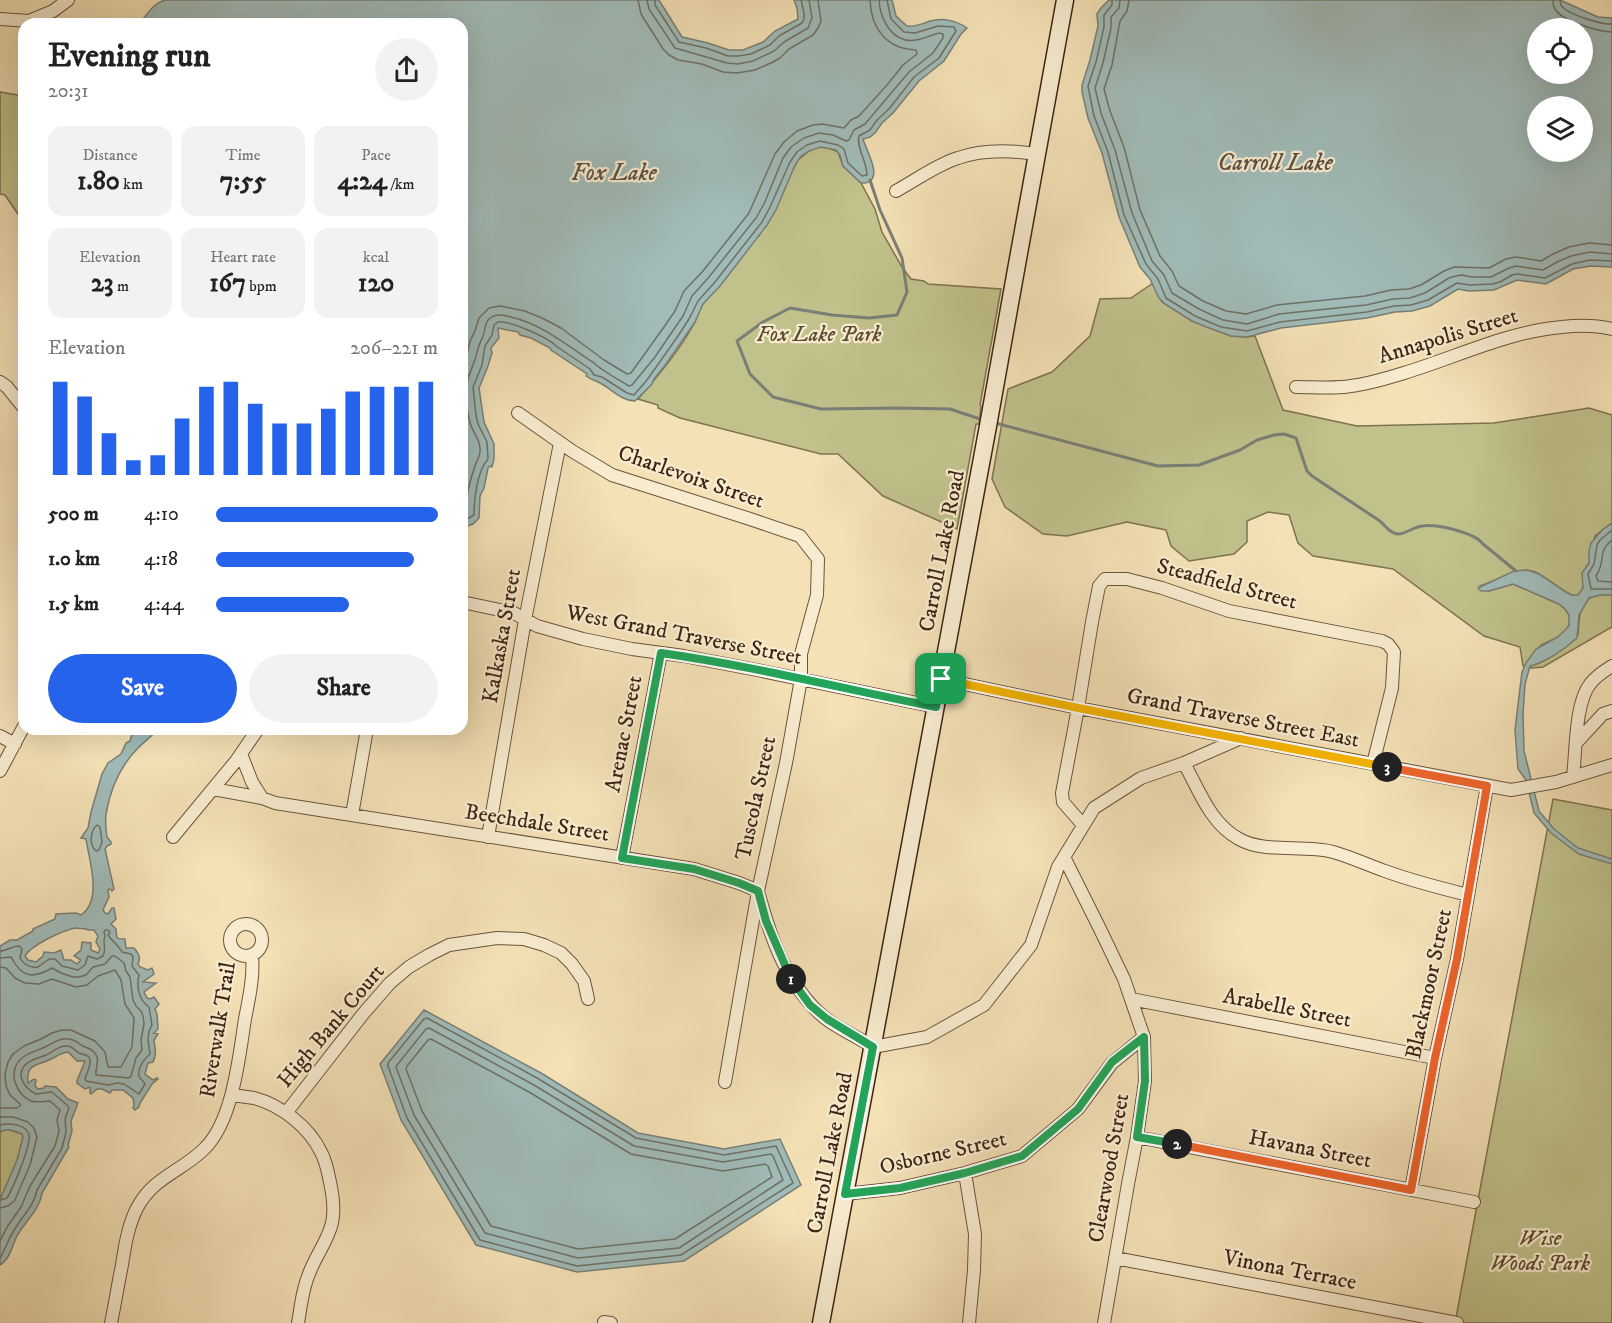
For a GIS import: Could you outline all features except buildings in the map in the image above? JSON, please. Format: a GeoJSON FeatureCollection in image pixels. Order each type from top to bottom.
{"type":"FeatureCollection","features":[{"type":"Feature","properties":{"kind":"street"},"geometry":{"type":"LineString","coordinates":[[36,18],[53,11],[68,0]]}},
{"type":"Feature","properties":{"kind":"street","name":"Carroll Lake Road"},"geometry":{"type":"LineString","coordinates":[[821,1323],[1065,0]]}},
{"type":"Feature","properties":{"kind":"street"},"geometry":{"type":"LineString","coordinates":[[0,19],[18,20]]}},
{"type":"Feature","properties":{"kind":"street"},"geometry":{"type":"LineString","coordinates":[[896,191],[957,158],[1002,150],[1036,154]]}},
{"type":"Feature","properties":{"kind":"street","name":"Annapolis Street"},"geometry":{"type":"LineString","coordinates":[[1296,387],[1351,387],[1404,373],[1493,341],[1552,328],[1585,326],[1612,329]]}},
{"type":"Feature","properties":{"kind":"street"},"geometry":{"type":"LineString","coordinates":[[0,382],[18,401]]}},
{"type":"Feature","properties":{"kind":"street","name":"Charlevoix Street"},"geometry":{"type":"LineString","coordinates":[[518,413],[612,475],[800,536],[818,559]]}},
{"type":"Feature","properties":{"kind":"street","name":"Kalkaska Street"},"geometry":{"type":"LineString","coordinates":[[488,837],[525,620],[561,442]]}},
{"type":"Feature","properties":{"kind":"street","name":"Tuscola Street"},"geometry":{"type":"LineString","coordinates":[[725,1082],[758,891],[786,763],[801,680],[801,654],[817,595],[818,559]]}},
{"type":"Feature","properties":{"kind":"street","name":"Steadfield Street"},"geometry":{"type":"LineString","coordinates":[[1078,708],[1099,586],[1105,579],[1127,579],[1162,588],[1229,611],[1383,641],[1388,644],[1394,652],[1392,688],[1372,764]]}},
{"type":"Feature","properties":{"kind":"street","name":"West Grand Traverse Street"},"geometry":{"type":"LineString","coordinates":[[468,603],[514,613],[537,626],[583,639],[757,670],[936,707]]}},
{"type":"Feature","properties":{"kind":"street","name":"Arenac Street"},"geometry":{"type":"LineString","coordinates":[[622,858],[661,653]]}},
{"type":"Feature","properties":{"kind":"street"},"geometry":{"type":"LineString","coordinates":[[1612,666],[1600,673],[1590,684],[1583,697],[1573,777],[1612,765]]}},
{"type":"Feature","properties":{"kind":"street","name":"Grand Traverse Street East"},"geometry":{"type":"LineString","coordinates":[[941,679],[1078,708],[1511,790],[1573,777]]}},
{"type":"Feature","properties":{"kind":"street"},"geometry":{"type":"LineString","coordinates":[[1078,708],[1062,793],[1063,802],[1083,825]]}},
{"type":"Feature","properties":{"kind":"street"},"geometry":{"type":"LineString","coordinates":[[1577,742],[1603,714],[1612,711]]}},
{"type":"Feature","properties":{"kind":"street"},"geometry":{"type":"LineString","coordinates":[[0,771],[20,735]]}},
{"type":"Feature","properties":{"kind":"street"},"geometry":{"type":"LineString","coordinates":[[173,837],[254,735]]}},
{"type":"Feature","properties":{"kind":"street"},"geometry":{"type":"LineString","coordinates":[[351,815],[366,735]]}},
{"type":"Feature","properties":{"kind":"street"},"geometry":{"type":"LineString","coordinates":[[0,736],[15,744]]}},
{"type":"Feature","properties":{"kind":"street"},"geometry":{"type":"LineString","coordinates":[[758,891],[766,921],[791,979],[810,1005],[827,1019],[873,1047],[927,1037],[984,1005],[1030,945],[1058,867],[1094,808],[1141,778],[1184,763],[1241,738]]}},
{"type":"Feature","properties":{"kind":"street"},"geometry":{"type":"LineString","coordinates":[[241,754],[252,782],[262,798]]}},
{"type":"Feature","properties":{"kind":"street"},"geometry":{"type":"LineString","coordinates":[[1184,763],[1213,818],[1240,840],[1257,845],[1334,852],[1408,880],[1468,895]]}},
{"type":"Feature","properties":{"kind":"street","name":"Blackmoor Street"},"geometry":{"type":"LineString","coordinates":[[1411,1190],[1435,1058],[1457,959],[1487,786]]}},
{"type":"Feature","properties":{"kind":"street","name":"Beechdale Street"},"geometry":{"type":"LineString","coordinates":[[213,789],[262,798],[289,806],[694,869],[758,891]]}},
{"type":"Feature","properties":{"kind":"street","name":"Clearwood Street"},"geometry":{"type":"LineString","coordinates":[[1064,857],[1100,927],[1131,999],[1144,1037],[1145,1081],[1104,1323]]}},
{"type":"Feature","properties":{"kind":"street","name":"High Bank Court"},"geometry":{"type":"LineString","coordinates":[[286,1113],[390,983],[409,967],[449,945],[497,938],[524,939],[544,945],[561,953],[572,964],[584,981],[588,999]]}},
{"type":"Feature","properties":{"kind":"street","name":"Riverwalk Trail"},"geometry":{"type":"LineString","coordinates":[[111,1323],[128,1232],[138,1207],[154,1185],[207,1147],[222,1122],[232,1095],[252,975],[252,956]]}},
{"type":"Feature","properties":{"kind":"street","name":"Arabelle Street"},"geometry":{"type":"LineString","coordinates":[[1131,999],[1435,1058]]}},
{"type":"Feature","properties":{"kind":"street","name":"Osborne Street"},"geometry":{"type":"LineString","coordinates":[[845,1194],[900,1188],[965,1173],[1022,1156],[1078,1109],[1112,1062],[1144,1037]]}},
{"type":"Feature","properties":{"kind":"street"},"geometry":{"type":"LineString","coordinates":[[232,1095],[256,1099],[286,1113],[307,1131],[320,1150],[327,1168],[334,1210],[330,1230],[305,1287],[298,1323]]}},
{"type":"Feature","properties":{"kind":"street","name":"Havana Street"},"geometry":{"type":"LineString","coordinates":[[1137,1137],[1474,1202]]}},
{"type":"Feature","properties":{"kind":"street"},"geometry":{"type":"LineString","coordinates":[[965,1173],[975,1234],[969,1323]]}},
{"type":"Feature","properties":{"kind":"street","name":"Vinona Terrace"},"geometry":{"type":"LineString","coordinates":[[1115,1258],[1457,1323]]}},
{"type":"Feature","properties":{"kind":"green space"},"geometry":{"type":"Polygon","coordinates":[[[0,92],[18,95],[18,214],[5,195],[0,194],[0,92]]]}},
{"type":"Feature","properties":{"kind":"green space","name":"Fox Lake Park"},"geometry":{"type":"Polygon","coordinates":[[[818,147],[838,152],[843,166],[861,183],[875,209],[882,232],[911,279],[928,284],[1001,289],[980,405],[979,424],[976,424],[957,529],[883,496],[838,454],[821,454],[680,418],[658,408],[658,405],[638,399],[683,343],[704,302],[759,236],[798,160],[818,147]]]}},
{"type":"Feature","properties":{"kind":"green space"},"geometry":{"type":"Polygon","coordinates":[[[1153,283],[1162,302],[1192,321],[1231,336],[1255,336],[1283,410],[1357,426],[1494,423],[1589,408],[1612,415],[1612,523],[1595,536],[1581,593],[1576,596],[1572,595],[1540,574],[1529,570],[1515,572],[1480,586],[1489,591],[1513,584],[1559,604],[1569,615],[1570,622],[1567,629],[1558,637],[1541,645],[1530,666],[1550,658],[1578,635],[1581,610],[1588,599],[1593,596],[1612,595],[1612,627],[1543,667],[1532,668],[1523,666],[1520,647],[1484,636],[1393,569],[1313,556],[1298,543],[1289,515],[1268,512],[1247,521],[1247,542],[1234,554],[1189,561],[1171,546],[1166,530],[1127,522],[1067,536],[1043,534],[1005,507],[992,479],[1008,389],[1052,372],[1090,336],[1100,299],[1131,298],[1153,283]]]}},
{"type":"Feature","properties":{"kind":"green space","name":"Wise Woods Park"},"geometry":{"type":"Polygon","coordinates":[[[1553,799],[1612,810],[1612,1323],[1455,1323],[1553,799]]]}},
{"type":"Feature","properties":{"kind":"green space"},"geometry":{"type":"Polygon","coordinates":[[[7,1129],[22,1134],[22,1140],[15,1167],[0,1200],[0,1132],[7,1129]]]}},
{"type":"Feature","properties":{"kind":"water","name":"Fox Lake"},"geometry":{"type":"Polygon","coordinates":[[[165,0],[659,0],[682,37],[729,50],[743,50],[763,42],[775,31],[798,19],[794,0],[892,0],[896,16],[907,26],[916,26],[940,19],[959,23],[967,28],[944,61],[919,81],[875,133],[863,139],[874,172],[869,182],[861,183],[843,166],[836,150],[821,147],[801,156],[767,225],[720,286],[703,304],[695,322],[652,384],[635,401],[621,397],[586,376],[587,374],[550,348],[518,332],[498,328],[499,338],[491,348],[492,353],[479,388],[484,422],[494,444],[494,459],[492,467],[488,468],[480,496],[479,518],[468,526],[468,18],[144,18],[165,0]]]}},
{"type":"Feature","properties":{"kind":"water","name":"Carroll Lake"},"geometry":{"type":"Polygon","coordinates":[[[1109,0],[1560,0],[1598,17],[1612,18],[1612,267],[1591,266],[1573,269],[1546,284],[1517,280],[1494,290],[1458,289],[1430,306],[1412,311],[1281,328],[1247,337],[1231,336],[1192,321],[1159,298],[1150,279],[1140,267],[1119,217],[1102,153],[1088,118],[1082,85],[1098,26],[1097,14],[1109,0]]]}},
{"type":"Feature","properties":{"kind":"water"},"geometry":{"type":"Polygon","coordinates":[[[1612,523],[1612,595],[1589,598],[1579,615],[1577,638],[1555,655],[1530,666],[1525,684],[1523,714],[1524,751],[1539,811],[1554,829],[1578,848],[1612,859],[1612,864],[1579,854],[1551,833],[1534,813],[1526,780],[1518,769],[1515,730],[1522,672],[1536,649],[1558,637],[1569,626],[1569,615],[1559,604],[1513,584],[1489,591],[1481,591],[1478,588],[1514,571],[1527,570],[1539,574],[1572,595],[1578,595],[1583,588],[1582,573],[1589,563],[1591,543],[1602,530],[1612,523]]]}},
{"type":"Feature","properties":{"kind":"water"},"geometry":{"type":"Polygon","coordinates":[[[132,735],[152,735],[126,763],[110,797],[106,823],[107,837],[111,844],[105,849],[114,889],[108,890],[109,897],[103,910],[108,914],[114,908],[116,919],[111,924],[116,929],[117,937],[125,939],[126,948],[136,950],[140,967],[148,970],[152,968],[154,974],[143,982],[156,983],[144,992],[147,998],[154,997],[159,1004],[155,1009],[158,1029],[154,1033],[158,1034],[154,1040],[155,1056],[153,1062],[148,1063],[145,1074],[153,1080],[158,1079],[152,1084],[135,1110],[133,1098],[123,1090],[112,1090],[110,1093],[97,1089],[91,1094],[90,1087],[85,1089],[77,1083],[85,1061],[77,1061],[68,1052],[30,1069],[28,1083],[34,1079],[38,1089],[45,1086],[56,1087],[68,1099],[78,1103],[71,1121],[69,1147],[42,1193],[35,1210],[17,1236],[8,1256],[0,1265],[0,1200],[17,1160],[23,1137],[22,1134],[11,1130],[0,1132],[0,946],[10,940],[17,940],[33,929],[55,919],[56,914],[81,915],[88,908],[93,890],[92,868],[86,839],[81,838],[88,828],[102,774],[108,763],[121,754],[126,743],[130,741],[132,735]],[[75,928],[55,935],[34,947],[25,956],[28,960],[36,962],[44,952],[54,953],[61,950],[64,960],[71,960],[77,964],[81,960],[74,956],[81,950],[82,942],[91,943],[91,950],[98,953],[100,949],[96,942],[98,936],[94,930],[75,928]]]}},
{"type":"Feature","properties":{"kind":"water"},"geometry":{"type":"Polygon","coordinates":[[[424,1010],[541,1073],[638,1133],[724,1149],[780,1139],[801,1185],[684,1261],[577,1272],[476,1245],[401,1120],[380,1064],[424,1010]]]}},
{"type":"Feature","properties":{"kind":"waterway"},"geometry":{"type":"LineString","coordinates":[[870,180],[880,210],[902,258],[907,292],[897,315],[869,318],[790,308],[763,322],[737,341],[750,374],[773,397],[821,409],[950,409],[983,420]]}},
{"type":"Feature","properties":{"kind":"waterway"},"geometry":{"type":"LineString","coordinates":[[995,423],[1158,466],[1199,465],[1240,450],[1257,440],[1284,434],[1296,438],[1307,471],[1312,476],[1396,534],[1428,526],[1463,533],[1478,540],[1516,571]]}},
{"type":"Feature","properties":{"kind":"route"},"geometry":{"type":"LineString","coordinates":[[661,653],[757,670],[936,707],[941,679],[1078,708],[1487,786],[1457,959],[1435,1058],[1411,1190],[1137,1137],[1145,1081],[1144,1037],[1112,1062],[1078,1109],[1022,1156],[965,1173],[900,1188],[845,1194],[873,1047],[827,1019],[810,1005],[791,979],[766,921],[758,891],[694,869],[622,858],[661,653]]}}]}
